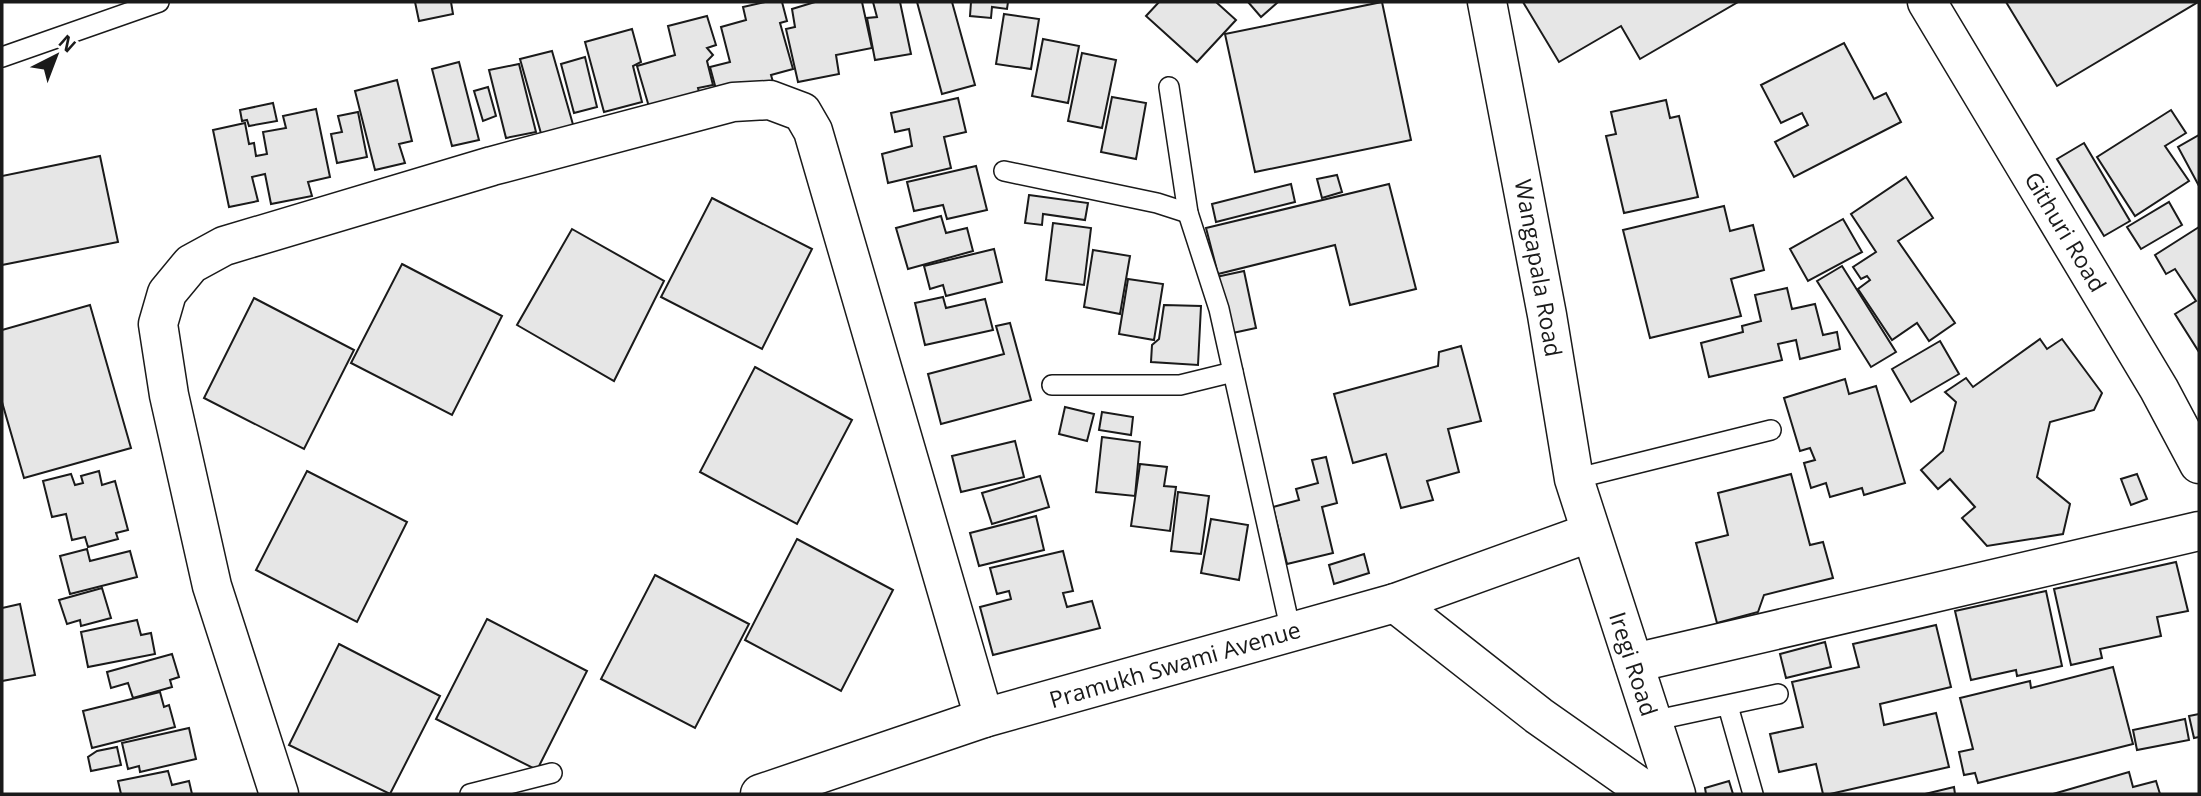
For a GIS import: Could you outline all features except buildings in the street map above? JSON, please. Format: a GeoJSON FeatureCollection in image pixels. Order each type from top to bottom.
{"type":"FeatureCollection","features":[{"type":"Feature","properties":{"kind":"street","name":"Wangapala Road"},"geometry":{"type":"LineString","coordinates":[[1488,2],[1547,315],[1574,479],[1590,533]]}},
{"type":"Feature","properties":{"kind":"street","name":"Githuri Road"},"geometry":{"type":"LineString","coordinates":[[1927,2],[2160,388],[2199,464]]}},
{"type":"Feature","properties":{"kind":"street"},"geometry":{"type":"LineString","coordinates":[[279,794],[212,586],[169,396],[158,324],[167,293],[191,264],[224,246],[492,166],[733,102],[770,100],[802,112],[813,131],[984,718]]}},
{"type":"Feature","properties":{"kind":"street"},"geometry":{"type":"LineString","coordinates":[[1634,663],[2199,531]]}},
{"type":"Feature","properties":{"kind":"street","name":"Pramukh Swami Avenue"},"geometry":{"type":"LineString","coordinates":[[760,794],[984,718],[1395,603],[1590,533]]}},
{"type":"Feature","properties":{"kind":"street","name":"Iregi Road"},"geometry":{"type":"LineString","coordinates":[[1590,533],[1676,794]]}},
{"type":"Feature","properties":{"kind":"street"},"geometry":{"type":"LineString","coordinates":[[1395,603],[1539,716],[1650,794]]}},
{"type":"Feature","properties":{"kind":"lane"},"geometry":{"type":"LineString","coordinates":[[2,57],[159,2]]}},
{"type":"Feature","properties":{"kind":"lane"},"geometry":{"type":"LineString","coordinates":[[1169,87],[1188,213],[1219,309],[1291,632]]}},
{"type":"Feature","properties":{"kind":"lane"},"geometry":{"type":"LineString","coordinates":[[1004,171],[1157,203],[1188,213]]}},
{"type":"Feature","properties":{"kind":"lane"},"geometry":{"type":"LineString","coordinates":[[1052,385],[1180,385],[1233,372]]}},
{"type":"Feature","properties":{"kind":"lane"},"geometry":{"type":"LineString","coordinates":[[1574,479],[1771,430]]}},
{"type":"Feature","properties":{"kind":"lane"},"geometry":{"type":"LineString","coordinates":[[1652,721],[1778,694]]}},
{"type":"Feature","properties":{"kind":"lane"},"geometry":{"type":"LineString","coordinates":[[1728,706],[1753,794]]}},
{"type":"Feature","properties":{"kind":"lane"},"geometry":{"type":"LineString","coordinates":[[470,794],[552,773]]}}]}
